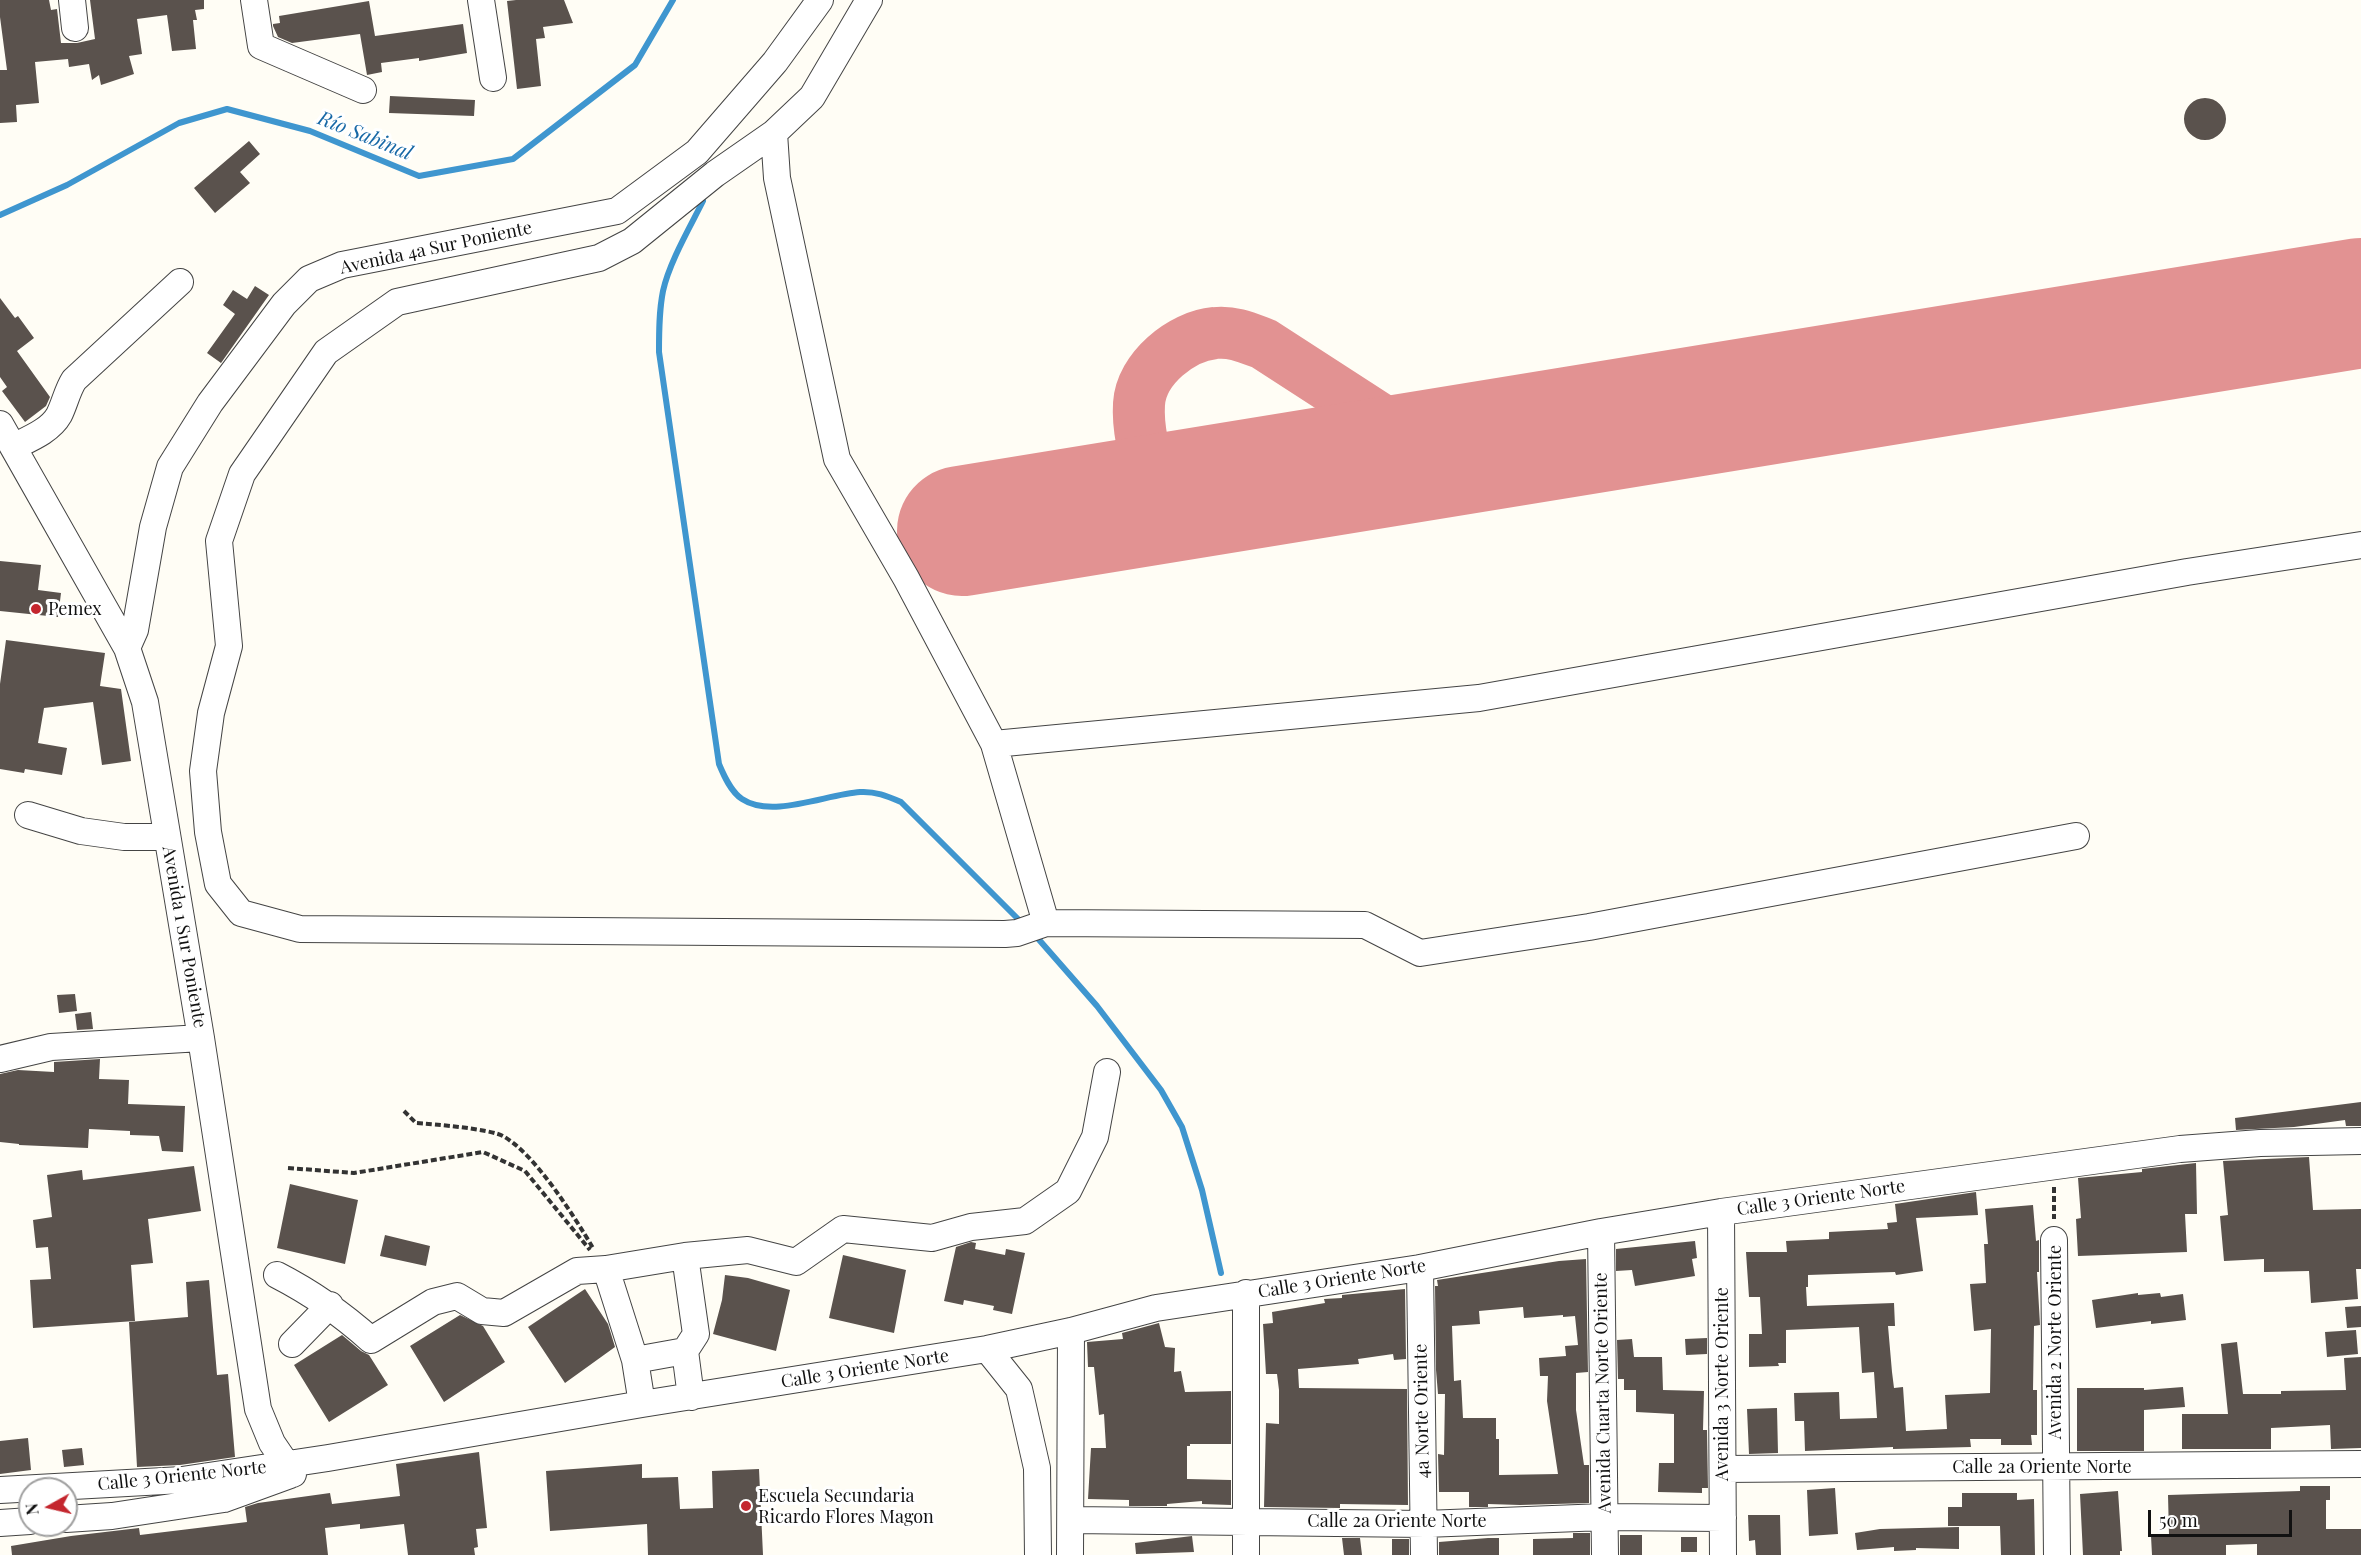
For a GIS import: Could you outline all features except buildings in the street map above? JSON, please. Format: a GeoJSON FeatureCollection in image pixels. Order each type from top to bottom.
{"type":"FeatureCollection","features":[{"type":"Feature","properties":{"kind":"street"},"geometry":{"type":"LineString","coordinates":[[72,0],[75,28]]}},
{"type":"Feature","properties":{"kind":"street"},"geometry":{"type":"LineString","coordinates":[[254,0],[261,46],[363,90]]}},
{"type":"Feature","properties":{"kind":"street"},"geometry":{"type":"LineString","coordinates":[[481,0],[493,78]]}},
{"type":"Feature","properties":{"kind":"street","name":"Avenida 4a Sur Poniente"},"geometry":{"type":"LineString","coordinates":[[127,648],[135,630],[153,527],[170,466],[217,394],[284,304],[309,279],[342,265],[617,211],[697,152],[775,62],[820,0]]}},
{"type":"Feature","properties":{"kind":"street"},"geometry":{"type":"LineString","coordinates":[[869,0],[812,98],[774,133],[715,174],[632,241],[599,258],[397,302],[326,352],[242,474],[219,541],[229,646],[211,713],[203,771],[208,831],[218,884],[241,913],[300,929],[1365,925],[1420,953],[1589,927],[2076,836]]}},
{"type":"Feature","properties":{"kind":"street"},"geometry":{"type":"LineString","coordinates":[[774,133],[777,178],[837,459],[906,578],[994,744],[1034,927]]}},
{"type":"Feature","properties":{"kind":"street"},"geometry":{"type":"LineString","coordinates":[[13,447],[50,427],[59,414],[68,389],[74,380],[180,282]]}},
{"type":"Feature","properties":{"kind":"street","name":"Avenida 1 Sur Poniente"},"geometry":{"type":"LineString","coordinates":[[0,424],[127,648],[145,702],[201,1038],[258,1409],[272,1443],[289,1470]]}},
{"type":"Feature","properties":{"kind":"street"},"geometry":{"type":"LineString","coordinates":[[994,744],[1479,698],[2187,572],[2361,545]]}},
{"type":"Feature","properties":{"kind":"street"},"geometry":{"type":"LineString","coordinates":[[28,815],[81,831],[124,837],[167,837]]}},
{"type":"Feature","properties":{"kind":"street"},"geometry":{"type":"LineString","coordinates":[[0,1059],[51,1047],[201,1038]]}},
{"type":"Feature","properties":{"kind":"street"},"geometry":{"type":"LineString","coordinates":[[277,1275],[330,1305],[371,1340],[433,1302],[457,1296],[482,1311],[504,1313],[577,1271],[748,1250],[796,1262],[843,1229],[932,1238],[972,1227],[1024,1221],[1068,1191],[1095,1137],[1107,1072]]}},
{"type":"Feature","properties":{"kind":"street","name":"Calle 3 Oriente Norte"},"geometry":{"type":"LineString","coordinates":[[78,1518],[104,1517],[224,1499],[289,1470],[328,1458],[642,1404],[987,1349],[1071,1331],[1156,1308],[1420,1268],[1602,1232],[1721,1212],[2181,1149],[2260,1143],[2361,1141]]}},
{"type":"Feature","properties":{"kind":"street","name":"Avenida 3 Norte Oriente"},"geometry":{"type":"LineString","coordinates":[[1721,1212],[1723,1555]]}},
{"type":"Feature","properties":{"kind":"street","name":"Avenida Cuarta Norte Oriente"},"geometry":{"type":"LineString","coordinates":[[1602,1232],[1605,1555]]}},
{"type":"Feature","properties":{"kind":"street","name":"Avenida 2 Norte Oriente"},"geometry":{"type":"LineString","coordinates":[[2054,1240],[2056,1555]]}},
{"type":"Feature","properties":{"kind":"street"},"geometry":{"type":"LineString","coordinates":[[685,1256],[696,1335],[685,1351],[691,1397]]}},
{"type":"Feature","properties":{"kind":"street","name":"4a Norte Oriente"},"geometry":{"type":"LineString","coordinates":[[1420,1268],[1424,1555]]}},
{"type":"Feature","properties":{"kind":"street"},"geometry":{"type":"LineString","coordinates":[[606,1269],[635,1360],[642,1404]]}},
{"type":"Feature","properties":{"kind":"street"},"geometry":{"type":"LineString","coordinates":[[1245,1293],[1246,1555]]}},
{"type":"Feature","properties":{"kind":"street"},"geometry":{"type":"LineString","coordinates":[[292,1344],[330,1305]]}},
{"type":"Feature","properties":{"kind":"street"},"geometry":{"type":"LineString","coordinates":[[1070,1555],[1071,1331]]}},
{"type":"Feature","properties":{"kind":"street"},"geometry":{"type":"LineString","coordinates":[[987,1349],[1020,1389],[1037,1468],[1038,1555]]}},
{"type":"Feature","properties":{"kind":"street"},"geometry":{"type":"LineString","coordinates":[[635,1360],[685,1351]]}},
{"type":"Feature","properties":{"kind":"street","name":"Calle 2a Oriente Norte"},"geometry":{"type":"LineString","coordinates":[[1723,1469],[2361,1464]]}},
{"type":"Feature","properties":{"kind":"street","name":"Calle 3 Oriente Norte"},"geometry":{"type":"LineString","coordinates":[[0,1490],[182,1480],[289,1470]]}},
{"type":"Feature","properties":{"kind":"street"},"geometry":{"type":"LineString","coordinates":[[98,1485],[104,1517]]}},
{"type":"Feature","properties":{"kind":"street","name":"Calle 2a Oriente Norte"},"geometry":{"type":"LineString","coordinates":[[1071,1520],[1425,1524],[1604,1517],[1723,1518]]}},
{"type":"Feature","properties":{"kind":"street"},"geometry":{"type":"LineString","coordinates":[[0,1523],[18,1522]]}},
{"type":"Feature","properties":{"kind":"path"},"geometry":{"type":"LineString","coordinates":[[404,1111],[416,1123],[502,1136],[531,1160],[563,1202],[606,1269]]}},
{"type":"Feature","properties":{"kind":"path"},"geometry":{"type":"LineString","coordinates":[[288,1168],[354,1173],[483,1152],[525,1171],[606,1269]]}},
{"type":"Feature","properties":{"kind":"path","name":"Avenida 2 Norte Oriente"},"geometry":{"type":"LineString","coordinates":[[2054,1165],[2054,1240]]}},
{"type":"Feature","properties":{"kind":"waterway","name":"Río Sabinal"},"geometry":{"type":"LineString","coordinates":[[0,215],[67,185],[179,123],[227,109],[310,131],[419,176],[513,159],[635,65],[673,0]]}},
{"type":"Feature","properties":{"kind":"waterway"},"geometry":{"type":"LineString","coordinates":[[703,201],[680,245],[666,280],[661,306],[659,352],[721,769],[734,792],[754,805],[784,806],[865,792],[881,794],[901,802],[1022,923]]}},
{"type":"Feature","properties":{"kind":"waterway"},"geometry":{"type":"LineString","coordinates":[[1034,934],[1097,1006],[1161,1090],[1182,1127],[1202,1190],[1221,1273]]}},
{"type":"Feature","properties":{"kind":"taxiway"},"geometry":{"type":"LineString","coordinates":[[1156,499],[1140,428],[1141,391],[1155,367],[1165,356],[1189,340],[1202,335],[1234,334],[1264,344],[1434,454]]}},
{"type":"Feature","properties":{"kind":"runway"},"geometry":{"type":"LineString","coordinates":[[962,531],[2361,303]]}},
{"type":"Feature","properties":{"kind":"place","name":"Pemex"},"geometry":{"type":"Point","coordinates":[36,609]}},
{"type":"Feature","properties":{"kind":"place","name":"Escuela Secundaria Ricardo Flores Magon"},"geometry":{"type":"Point","coordinates":[746,1506]}}]}
